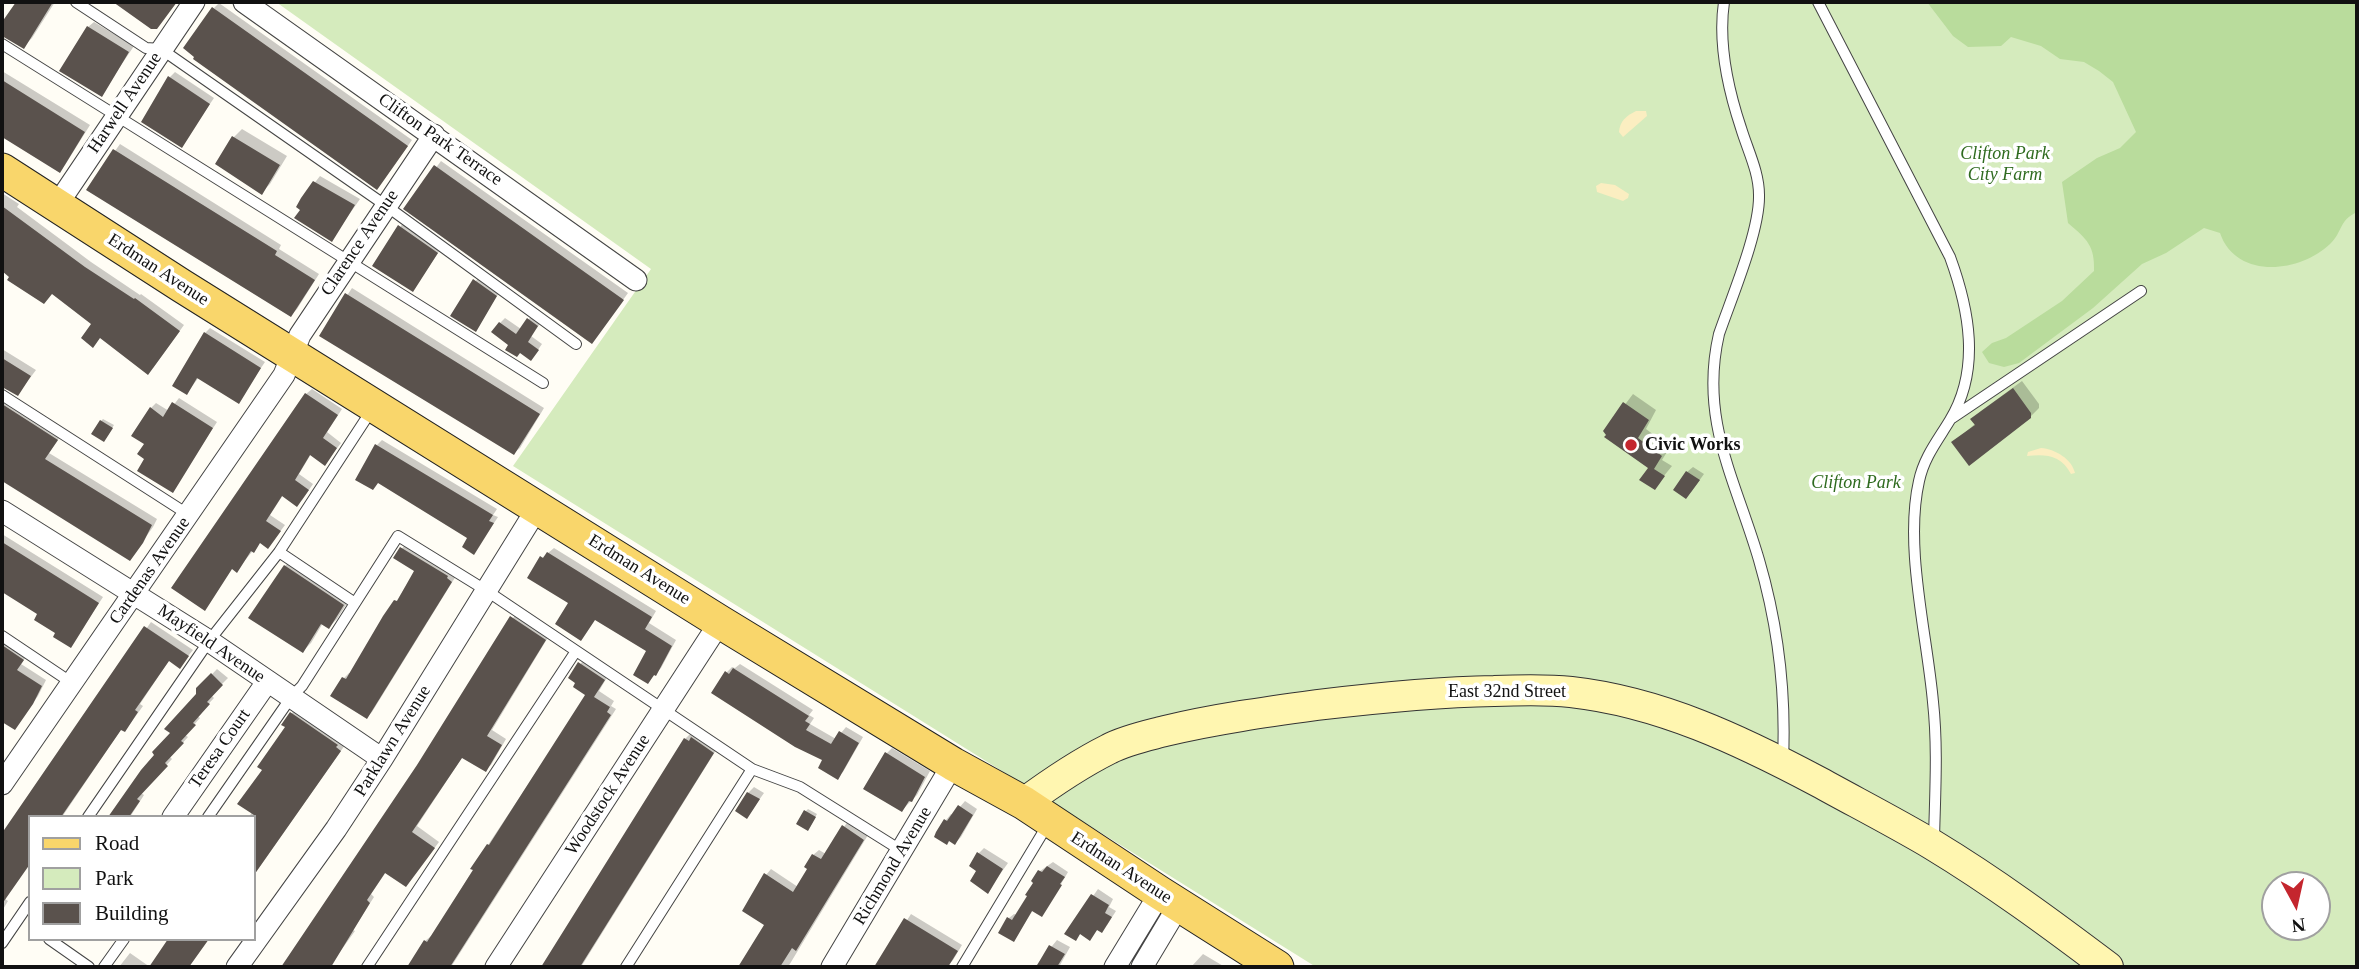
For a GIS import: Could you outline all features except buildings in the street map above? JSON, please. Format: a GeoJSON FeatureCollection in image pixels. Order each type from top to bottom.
{"type":"FeatureCollection","features":[{"type":"Feature","properties":{"kind":"main road","name":"Erdman Avenue"},"geometry":{"type":"LineString","coordinates":[[2,170],[720,622],[1037,813],[1277,967]]}},
{"type":"Feature","properties":{"kind":"street","name":"Harwell Avenue"},"geometry":{"type":"LineString","coordinates":[[57,205],[194,2]]}},
{"type":"Feature","properties":{"kind":"street","name":"Clifton Park Terrace"},"geometry":{"type":"LineString","coordinates":[[244,2],[636,280]]}},
{"type":"Feature","properties":{"kind":"street","name":"Clarence Avenue"},"geometry":{"type":"LineString","coordinates":[[291,354],[300,335],[348,260],[434,135]]}},
{"type":"Feature","properties":{"kind":"street","name":"Cardenas Avenue"},"geometry":{"type":"LineString","coordinates":[[5,772],[72,683],[189,515],[284,375],[291,354]]}},
{"type":"Feature","properties":{"kind":"street","name":"Parklawn Avenue"},"geometry":{"type":"LineString","coordinates":[[256,941],[336,829],[382,759],[538,507]]}},
{"type":"Feature","properties":{"kind":"street","name":"Mayfield Avenue"},"geometry":{"type":"LineString","coordinates":[[2,511],[209,641],[382,759]]}},
{"type":"Feature","properties":{"kind":"street","name":"Woodstock Avenue"},"geometry":{"type":"LineString","coordinates":[[496,967],[720,622]]}},
{"type":"Feature","properties":{"kind":"street","name":"Teresa Court"},"geometry":{"type":"LineString","coordinates":[[174,815],[267,682]]}},
{"type":"Feature","properties":{"kind":"street","name":"East 32nd Street"},"geometry":{"type":"LineString","coordinates":[[1037,813],[1059,779],[1101,754],[1139,738],[1247,714],[1447,692],[1532,689],[1569,691],[1637,703],[1722,734],[1783,763],[1934,846],[2049,923],[2108,967]]}},
{"type":"Feature","properties":{"kind":"street","name":"Richmond Avenue"},"geometry":{"type":"LineString","coordinates":[[832,967],[953,764]]}},
{"type":"Feature","properties":{"kind":"street"},"geometry":{"type":"LineString","coordinates":[[1115,967],[1169,899]]}},
{"type":"Feature","properties":{"kind":"street"},"geometry":{"type":"LineString","coordinates":[[1142,967],[1169,899]]}},
{"type":"Feature","properties":{"kind":"street","name":"Parklawn Avenue"},"geometry":{"type":"LineString","coordinates":[[237,967],[256,941]]}},
{"type":"Feature","properties":{"kind":"lane"},"geometry":{"type":"LineString","coordinates":[[76,2],[146,48],[161,49],[385,205],[576,344]]}},
{"type":"Feature","properties":{"kind":"lane"},"geometry":{"type":"LineString","coordinates":[[1724,2],[1722,16],[1726,63],[1733,102],[1757,178],[1759,209],[1719,334],[1713,396],[1723,455],[1759,560],[1771,610],[1783,690],[1783,763]]}},
{"type":"Feature","properties":{"kind":"lane"},"geometry":{"type":"LineString","coordinates":[[1818,2],[1950,257],[1969,322],[1970,347],[1962,390],[1952,418],[1930,449],[1919,478],[1915,517],[1918,576],[1936,734],[1934,846]]}},
{"type":"Feature","properties":{"kind":"lane"},"geometry":{"type":"LineString","coordinates":[[2,44],[543,383]]}},
{"type":"Feature","properties":{"kind":"lane"},"geometry":{"type":"LineString","coordinates":[[1952,418],[2141,291]]}},
{"type":"Feature","properties":{"kind":"lane"},"geometry":{"type":"LineString","coordinates":[[2,396],[189,515]]}},
{"type":"Feature","properties":{"kind":"lane"},"geometry":{"type":"LineString","coordinates":[[89,815],[209,641],[279,552],[375,406]]}},
{"type":"Feature","properties":{"kind":"lane"},"geometry":{"type":"LineString","coordinates":[[209,815],[292,696],[302,686],[398,536],[487,592],[752,769],[800,787],[902,851]]}},
{"type":"Feature","properties":{"kind":"lane"},"geometry":{"type":"LineString","coordinates":[[279,552],[355,603]]}},
{"type":"Feature","properties":{"kind":"lane"},"geometry":{"type":"LineString","coordinates":[[2,636],[72,683]]}},
{"type":"Feature","properties":{"kind":"lane"},"geometry":{"type":"LineString","coordinates":[[367,967],[576,651]]}},
{"type":"Feature","properties":{"kind":"lane"},"geometry":{"type":"LineString","coordinates":[[626,967],[752,769]]}},
{"type":"Feature","properties":{"kind":"lane"},"geometry":{"type":"LineString","coordinates":[[962,967],[1037,813]]}},
{"type":"Feature","properties":{"kind":"lane"},"geometry":{"type":"LineString","coordinates":[[2,943],[28,905]]}},
{"type":"Feature","properties":{"kind":"lane"},"geometry":{"type":"LineString","coordinates":[[19,918],[28,925]]}},
{"type":"Feature","properties":{"kind":"lane"},"geometry":{"type":"LineString","coordinates":[[52,941],[89,967]]}},
{"type":"Feature","properties":{"kind":"lane"},"geometry":{"type":"LineString","coordinates":[[104,967],[123,941]]}},
{"type":"Feature","properties":{"kind":"green space","name":"Clifton Park"},"geometry":{"type":"Polygon","coordinates":[[[276,2],[2357,2],[2357,967],[1316,967],[513,466],[651,269],[276,2]]]}},
{"type":"Feature","properties":{"kind":"green space"},"geometry":{"type":"Polygon","coordinates":[[[1927,2],[2357,2],[2357,212],[2347,219],[2334,240],[2317,254],[2286,266],[2254,265],[2240,259],[2228,248],[2220,233],[2204,228],[2166,253],[2142,264],[2093,308],[2019,363],[2004,367],[1989,363],[1982,352],[1992,343],[2006,338],[2062,301],[2094,271],[2091,249],[2068,223],[2062,182],[2097,158],[2120,148],[2136,132],[2113,82],[2099,71],[2084,62],[2060,59],[2041,46],[2011,37],[2001,46],[1968,47],[1953,36],[1927,2]]]}},
{"type":"Feature","properties":{"kind":"sand"},"geometry":{"type":"Polygon","coordinates":[[[1636,111],[1646,111],[1647,116],[1623,137],[1619,132],[1622,122],[1636,111]]]}},
{"type":"Feature","properties":{"kind":"sand"},"geometry":{"type":"Polygon","coordinates":[[[1601,183],[1615,185],[1629,194],[1628,198],[1623,201],[1597,192],[1596,186],[1601,183]]]}},
{"type":"Feature","properties":{"kind":"sand"},"geometry":{"type":"Polygon","coordinates":[[[2041,448],[2062,456],[2070,463],[2075,473],[2071,474],[2058,459],[2040,455],[2027,456],[2028,452],[2041,448]]]}},
{"type":"Feature","properties":{"kind":"place","name":"Civic Works"},"geometry":{"type":"Point","coordinates":[1631,445]}},
{"type":"Feature","properties":{"kind":"park label","name":"Clifton Park City Farm"},"geometry":{"type":"Point","coordinates":[2005,164]}}]}
